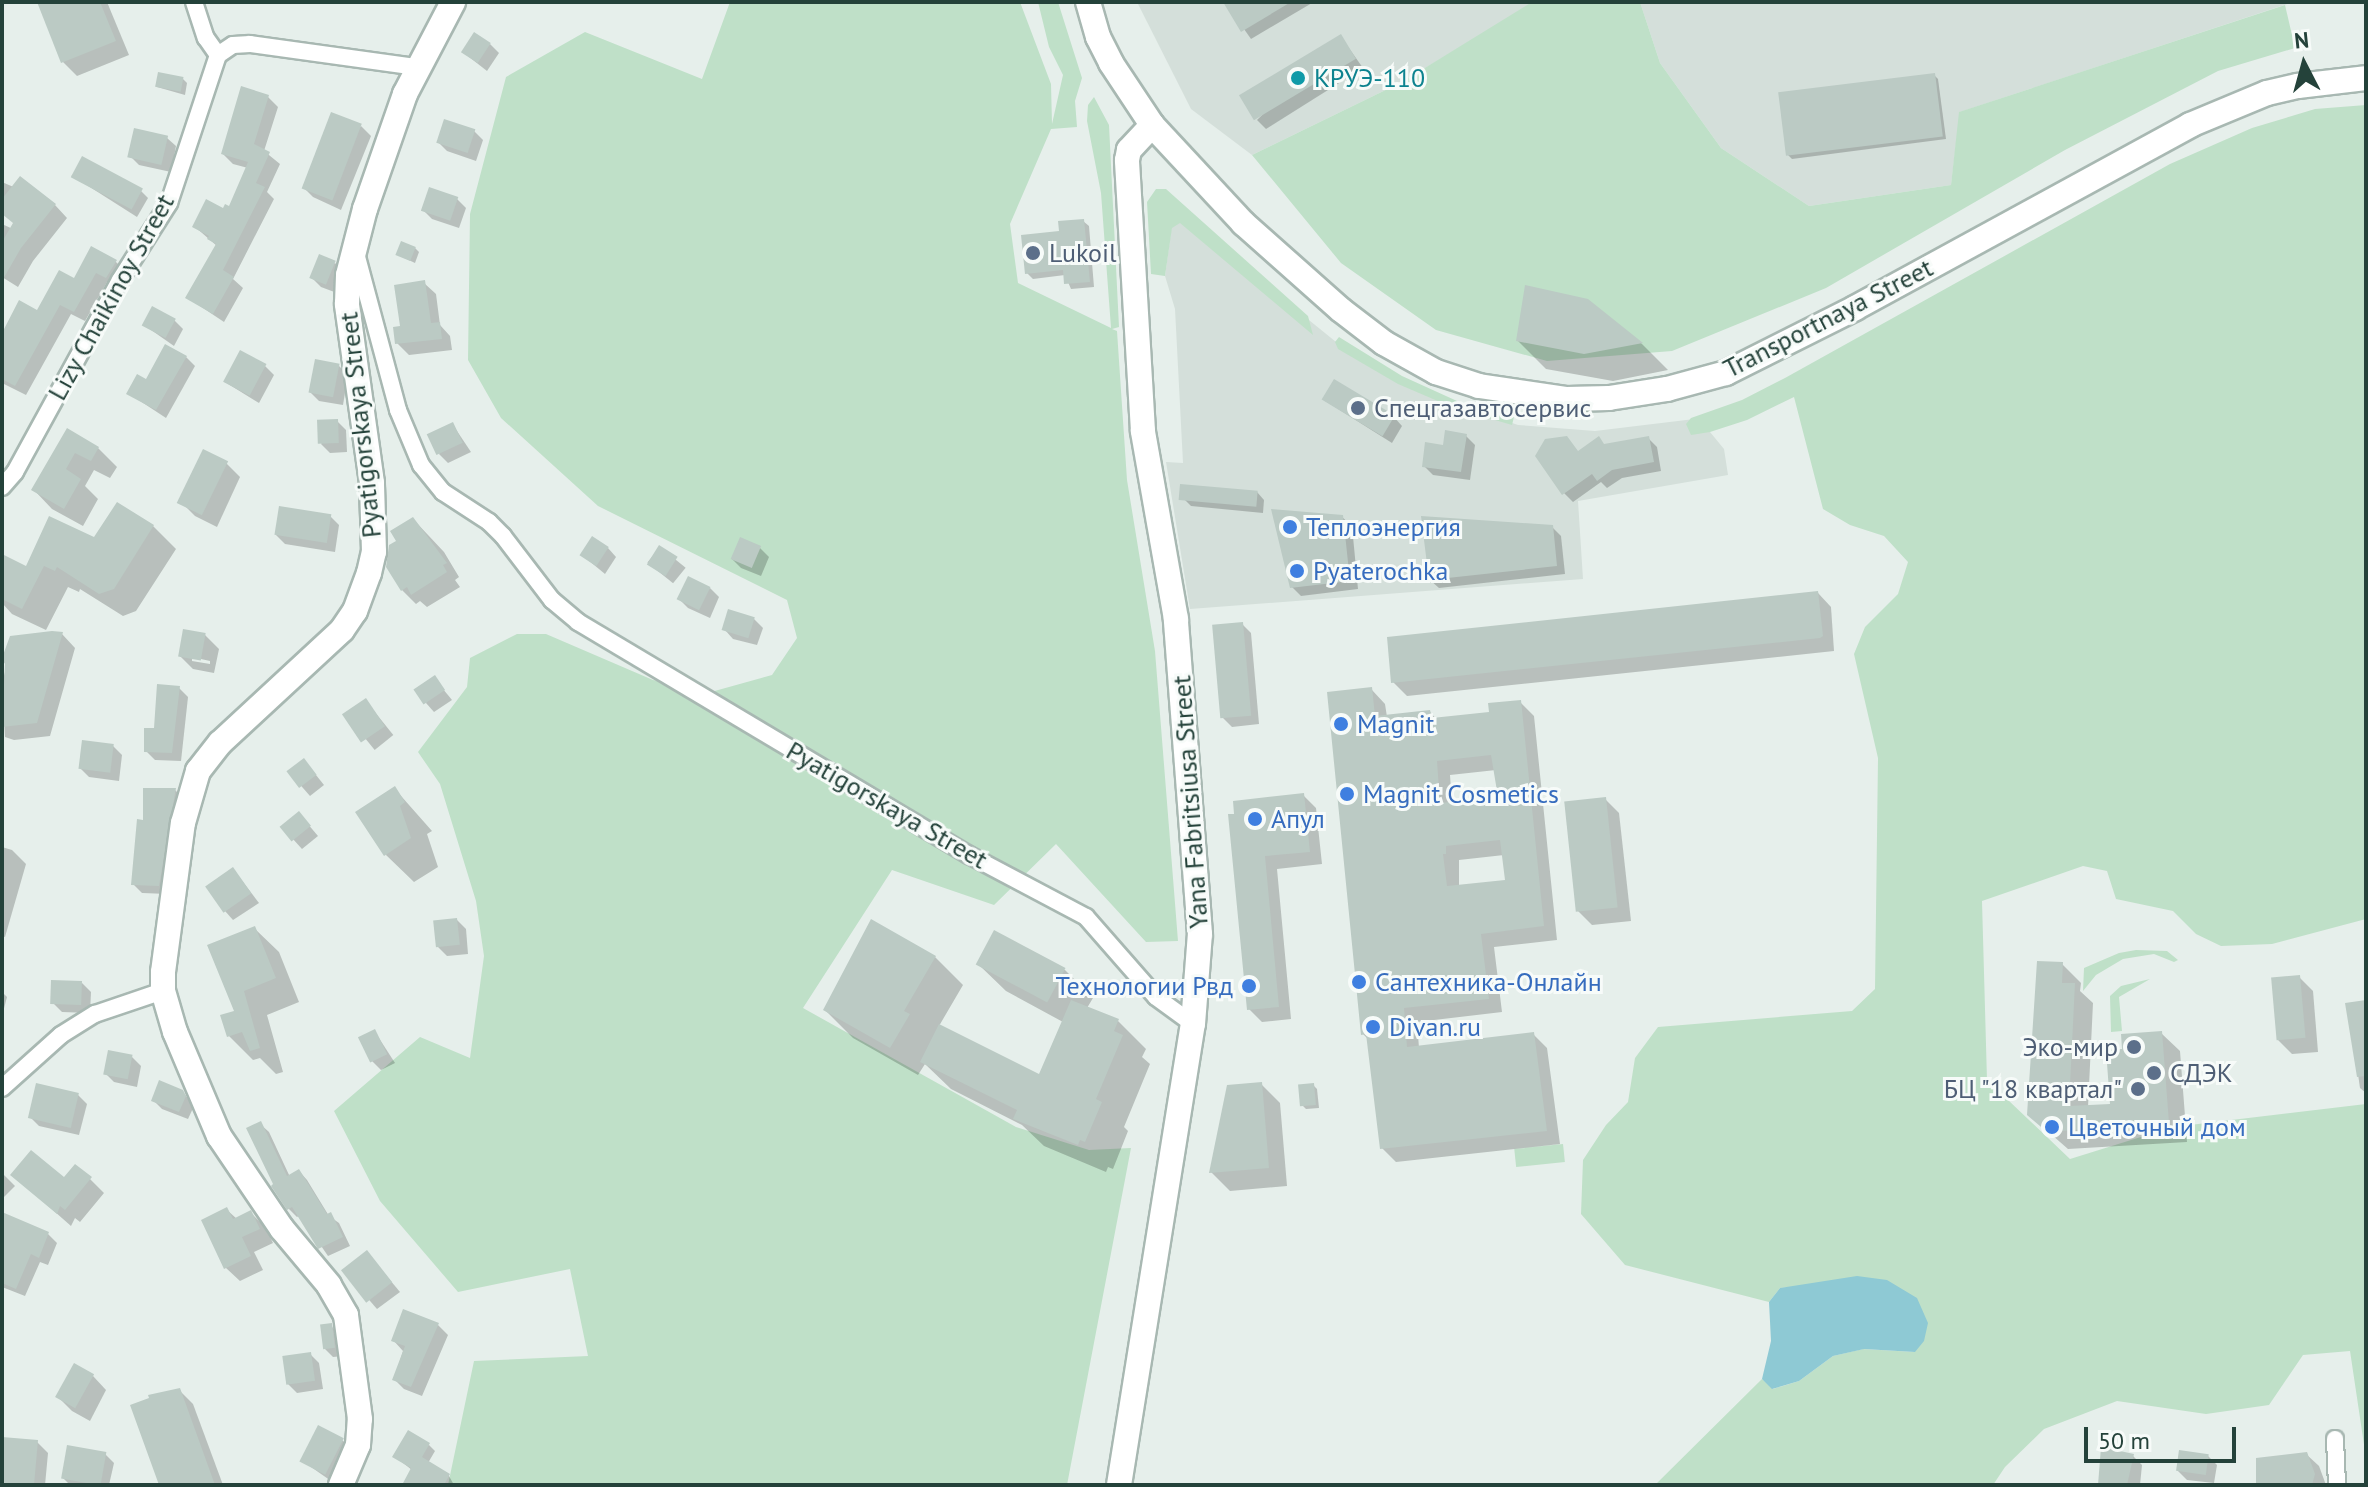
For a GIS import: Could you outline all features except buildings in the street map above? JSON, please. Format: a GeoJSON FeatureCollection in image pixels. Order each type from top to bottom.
{"type":"FeatureCollection","features":[{"type":"Feature","properties":{"kind":"main road","name":"Pyatigorskaya Street"},"geometry":{"type":"LineString","coordinates":[[341,1485],[358,1445],[360,1419],[346,1315],[329,1285],[282,1229],[219,1136],[175,1032],[163,991],[183,823],[198,771],[220,743],[342,630],[355,611],[369,573],[374,552],[372,483],[346,292],[354,245],[416,67],[453,2]]}},
{"type":"Feature","properties":{"kind":"main road","name":"Transportnaya Street"},"geometry":{"type":"LineString","coordinates":[[1088,2],[1098,37],[1111,63],[1152,125],[1191,170],[1280,258],[1384,343],[1436,372],[1521,395],[1609,398],[1667,389],[1726,373],[1855,308],[2190,125],[2234,105],[2298,86],[2366,78]]}},
{"type":"Feature","properties":{"kind":"main road","name":"Yana Fabritsiusa Street"},"geometry":{"type":"LineString","coordinates":[[1119,1485],[1193,1024],[1200,934],[1176,619],[1143,431],[1127,160],[1129,150],[1152,125]]}},
{"type":"Feature","properties":{"kind":"street"},"geometry":{"type":"LineString","coordinates":[[194,2],[206,38],[218,55],[233,45],[250,44],[416,67]]}},
{"type":"Feature","properties":{"kind":"street","name":"Lizy Chaikinoy Street"},"geometry":{"type":"LineString","coordinates":[[2,487],[15,472],[120,280],[169,203],[218,55]]}},
{"type":"Feature","properties":{"kind":"street","name":"Pyatigorskaya Street"},"geometry":{"type":"LineString","coordinates":[[354,245],[398,410],[421,465],[443,492],[489,522],[503,536],[552,600],[578,622],[969,855],[1086,917],[1156,997],[1193,1024]]}},
{"type":"Feature","properties":{"kind":"street"},"geometry":{"type":"LineString","coordinates":[[2,1088],[61,1035],[95,1014],[163,991]]}},
{"type":"Feature","properties":{"kind":"street"},"geometry":{"type":"LineString","coordinates":[[2335,1439],[2337,1485]]}},
{"type":"Feature","properties":{"kind":"shaded area"},"geometry":{"type":"Polygon","coordinates":[[[1137,2],[1533,3],[1402,82],[1252,155],[1191,109],[1137,2]]]}},
{"type":"Feature","properties":{"kind":"shaded area"},"geometry":{"type":"Polygon","coordinates":[[[1640,2],[2293,2],[1960,112],[1951,185],[1809,206],[1721,148],[1660,63],[1640,2]]]}},
{"type":"Feature","properties":{"kind":"shaded area"},"geometry":{"type":"Polygon","coordinates":[[[1173,217],[1182,217],[1341,346],[1422,392],[1518,425],[1595,431],[1711,417],[1710,432],[1724,449],[1728,475],[1578,501],[1583,579],[1190,609],[1166,462],[1183,463],[1175,309],[1165,276],[1173,217]]]}},
{"type":"Feature","properties":{"kind":"green space"},"geometry":{"type":"Polygon","coordinates":[[[730,2],[1020,2],[1051,84],[1052,124],[1063,75],[1049,47],[1038,2],[1058,2],[1082,78],[1075,101],[1077,127],[1051,129],[1010,224],[1018,283],[1111,328],[1101,193],[1087,121],[1088,105],[1094,97],[1109,125],[1119,327],[1112,329],[1117,331],[1127,480],[1155,651],[1178,941],[1146,942],[1056,844],[994,905],[892,870],[803,1008],[1016,1127],[1089,1150],[1131,1148],[1067,1485],[448,1485],[474,1361],[588,1356],[570,1269],[458,1292],[380,1201],[334,1111],[420,1037],[470,1058],[484,956],[476,901],[440,784],[418,752],[467,687],[470,658],[517,634],[546,634],[653,680],[711,692],[772,675],[797,638],[787,600],[598,506],[501,418],[468,360],[470,214],[506,77],[585,32],[702,79],[730,2]]]}},
{"type":"Feature","properties":{"kind":"green space"},"geometry":{"type":"Polygon","coordinates":[[[1532,2],[1640,2],[1660,63],[1721,148],[1809,206],[1951,185],[1959,112],[2285,5],[2295,48],[2218,71],[2065,150],[1826,288],[1672,351],[1547,361],[1436,330],[1341,263],[1252,155],[1402,82],[1532,2]]]}},
{"type":"Feature","properties":{"kind":"green space"},"geometry":{"type":"Polygon","coordinates":[[[2366,105],[2366,919],[2272,944],[2221,946],[2196,934],[2173,911],[2116,899],[2107,871],[2083,866],[1982,901],[1987,1080],[2070,1159],[2173,1127],[2366,1104],[2366,1458],[2350,1351],[2303,1355],[2269,1405],[2206,1414],[2117,1401],[2044,1429],[2005,1467],[1993,1485],[1655,1485],[1762,1379],[1773,1389],[1799,1381],[1833,1356],[1863,1349],[1915,1352],[1806,1286],[1780,1288],[1769,1302],[1625,1265],[1581,1214],[1583,1160],[1606,1125],[1628,1102],[1635,1058],[1658,1027],[1852,1011],[1875,989],[1878,758],[1854,654],[1865,627],[1898,594],[1908,562],[1884,536],[1850,525],[1823,509],[1794,397],[1747,420],[1710,432],[1691,435],[1686,424],[1691,418],[1742,400],[1785,378],[2170,164],[2252,128],[2315,109],[2366,105]]]}},
{"type":"Feature","properties":{"kind":"green space"},"geometry":{"type":"Polygon","coordinates":[[[1156,189],[1166,189],[1308,316],[1313,335],[1180,223],[1172,228],[1165,276],[1151,274],[1147,202],[1156,189]]]}},
{"type":"Feature","properties":{"kind":"green space"},"geometry":{"type":"Polygon","coordinates":[[[1339,337],[1402,376],[1457,401],[1514,417],[1512,425],[1454,408],[1398,384],[1338,349],[1335,342],[1339,337]]]}},
{"type":"Feature","properties":{"kind":"green space"},"geometry":{"type":"Polygon","coordinates":[[[2167,951],[2178,960],[2174,962],[2154,954],[2123,959],[2096,975],[2083,991],[2084,968],[2119,953],[2167,951]]]}},
{"type":"Feature","properties":{"kind":"green space"},"geometry":{"type":"Polygon","coordinates":[[[2150,979],[2119,997],[2122,1031],[2111,1032],[2110,996],[2121,986],[2150,979]]]}},
{"type":"Feature","properties":{"kind":"green space"},"geometry":{"type":"Polygon","coordinates":[[[1563,1144],[1565,1162],[1516,1167],[1514,1149],[1563,1144]]]}},
{"type":"Feature","properties":{"kind":"water"},"geometry":{"type":"Polygon","coordinates":[[[1857,1276],[1887,1280],[1917,1298],[1928,1323],[1924,1341],[1915,1352],[1864,1349],[1833,1356],[1799,1381],[1772,1389],[1762,1379],[1771,1341],[1769,1302],[1780,1288],[1857,1276]]]}},
{"type":"Feature","properties":{"kind":"place","name":"КРУЭ-110"},"geometry":{"type":"Point","coordinates":[1298,78]}},
{"type":"Feature","properties":{"kind":"place","name":"Lukoil"},"geometry":{"type":"Point","coordinates":[1033,253]}},
{"type":"Feature","properties":{"kind":"place","name":"Спецгазавтосервис"},"geometry":{"type":"Point","coordinates":[1358,408]}},
{"type":"Feature","properties":{"kind":"place","name":"Теплоэнергия"},"geometry":{"type":"Point","coordinates":[1290,527]}},
{"type":"Feature","properties":{"kind":"place","name":"Pyaterochka"},"geometry":{"type":"Point","coordinates":[1297,571]}},
{"type":"Feature","properties":{"kind":"place","name":"Magnit"},"geometry":{"type":"Point","coordinates":[1341,724]}},
{"type":"Feature","properties":{"kind":"place","name":"Magnit Cosmetics"},"geometry":{"type":"Point","coordinates":[1347,794]}},
{"type":"Feature","properties":{"kind":"place","name":"Апул"},"geometry":{"type":"Point","coordinates":[1255,819]}},
{"type":"Feature","properties":{"kind":"place","name":"Сантехника-Онлайн"},"geometry":{"type":"Point","coordinates":[1359,982]}},
{"type":"Feature","properties":{"kind":"place","name":"Технологии Рвд"},"geometry":{"type":"Point","coordinates":[1249,986]}},
{"type":"Feature","properties":{"kind":"place","name":"Divan.ru"},"geometry":{"type":"Point","coordinates":[1373,1027]}},
{"type":"Feature","properties":{"kind":"place","name":"Эко-мир"},"geometry":{"type":"Point","coordinates":[2134,1047]}},
{"type":"Feature","properties":{"kind":"place","name":"СДЭК"},"geometry":{"type":"Point","coordinates":[2154,1073]}},
{"type":"Feature","properties":{"kind":"place","name":"БЦ \"18 квартал\""},"geometry":{"type":"Point","coordinates":[2138,1089]}},
{"type":"Feature","properties":{"kind":"place","name":"Цветочный дом"},"geometry":{"type":"Point","coordinates":[2052,1127]}}]}
